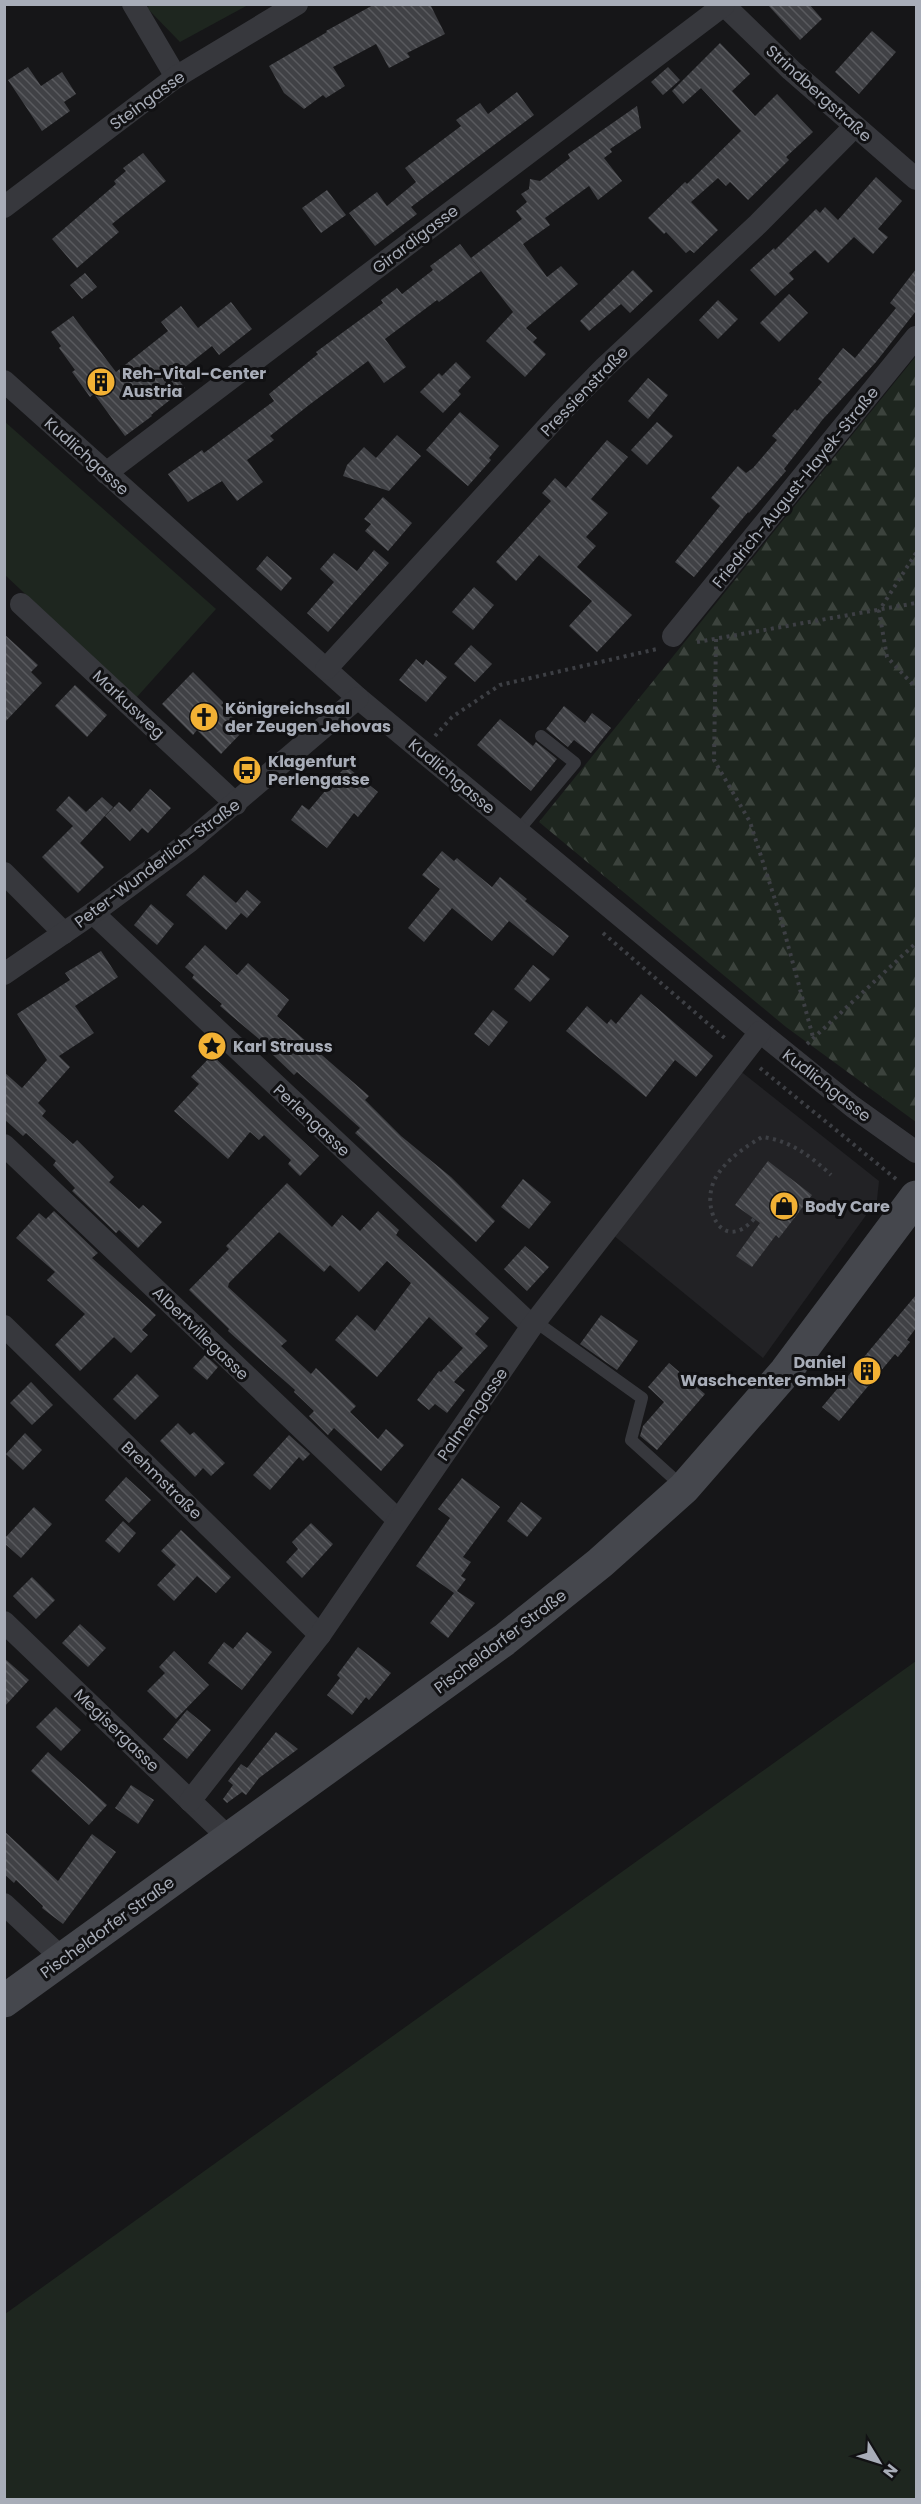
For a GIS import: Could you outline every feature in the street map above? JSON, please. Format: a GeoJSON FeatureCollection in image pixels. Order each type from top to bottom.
{"type":"FeatureCollection","features":[{"type":"Feature","properties":{"kind":"main road","name":"Pischeldorfer Straße"},"geometry":{"type":"LineString","coordinates":[[4,2001],[504,1640],[600,1563],[684,1488],[786,1371],[907,1189]]}},
{"type":"Feature","properties":{"kind":"street"},"geometry":{"type":"LineString","coordinates":[[133,4],[176,77]]}},
{"type":"Feature","properties":{"kind":"street","name":"Steingasse"},"geometry":{"type":"LineString","coordinates":[[4,207],[176,77],[297,4]]}},
{"type":"Feature","properties":{"kind":"street","name":"Strindbergstraße"},"geometry":{"type":"LineString","coordinates":[[724,5],[790,70],[916,179]]}},
{"type":"Feature","properties":{"kind":"street","name":"Girardigasse"},"geometry":{"type":"LineString","coordinates":[[106,472],[724,5]]}},
{"type":"Feature","properties":{"kind":"street","name":"Pressienstraße"},"geometry":{"type":"LineString","coordinates":[[326,669],[569,403],[758,224],[855,126]]}},
{"type":"Feature","properties":{"kind":"street","name":"Friedrich-August-Hayek-Straße"},"geometry":{"type":"LineString","coordinates":[[673,636],[916,337]]}},
{"type":"Feature","properties":{"kind":"street","name":"Kudlichgasse"},"geometry":{"type":"LineString","coordinates":[[4,381],[358,698],[760,1032],[853,1107],[916,1152]]}},
{"type":"Feature","properties":{"kind":"street","name":"Markusweg"},"geometry":{"type":"LineString","coordinates":[[21,603],[236,804]]}},
{"type":"Feature","properties":{"kind":"street","name":"Peter-Wunderlich-Straße"},"geometry":{"type":"LineString","coordinates":[[4,974],[93,913],[189,842],[358,698]]}},
{"type":"Feature","properties":{"kind":"street"},"geometry":{"type":"LineString","coordinates":[[4,873],[64,933]]}},
{"type":"Feature","properties":{"kind":"street","name":"Perlengasse"},"geometry":{"type":"LineString","coordinates":[[93,913],[534,1324]]}},
{"type":"Feature","properties":{"kind":"street","name":"Palmengasse"},"geometry":{"type":"LineString","coordinates":[[190,1800],[320,1635],[534,1324],[760,1032]]}},
{"type":"Feature","properties":{"kind":"street","name":"Albertvillegasse"},"geometry":{"type":"LineString","coordinates":[[4,1145],[398,1520]]}},
{"type":"Feature","properties":{"kind":"street","name":"Brehmstraße"},"geometry":{"type":"LineString","coordinates":[[4,1326],[320,1635]]}},
{"type":"Feature","properties":{"kind":"street","name":"Megisergasse"},"geometry":{"type":"LineString","coordinates":[[4,1622],[230,1839]]}},
{"type":"Feature","properties":{"kind":"street"},"geometry":{"type":"LineString","coordinates":[[4,1904],[63,1959]]}},
{"type":"Feature","properties":{"kind":"lane"},"geometry":{"type":"LineString","coordinates":[[518,831],[575,763],[541,736]]}},
{"type":"Feature","properties":{"kind":"lane"},"geometry":{"type":"LineString","coordinates":[[534,1324],[642,1398],[632,1440],[684,1488]]}},
{"type":"Feature","properties":{"kind":"path"},"geometry":{"type":"LineString","coordinates":[[916,553],[879,611],[887,657],[916,688]]}},
{"type":"Feature","properties":{"kind":"path"},"geometry":{"type":"LineString","coordinates":[[716,639],[714,760],[750,822],[779,912],[813,1036]]}},
{"type":"Feature","properties":{"kind":"path"},"geometry":{"type":"LineString","coordinates":[[802,1049],[813,1036],[916,944]]}},
{"type":"Feature","properties":{"kind":"path"},"geometry":{"type":"LineString","coordinates":[[743,1054],[907,1189]]}},
{"type":"Feature","properties":{"kind":"path"},"geometry":{"type":"LineString","coordinates":[[754,1219],[742,1229],[731,1231],[721,1229],[715,1225],[712,1216],[711,1192],[715,1178],[725,1165],[756,1140],[762,1137],[779,1139],[812,1159],[831,1174]]}},
{"type":"Feature","properties":{"kind":"shaded area"},"geometry":{"type":"Polygon","coordinates":[[[734,1066],[879,1181],[877,1200],[763,1358],[607,1230],[734,1066]]]}},
{"type":"Feature","properties":{"kind":"green space"},"geometry":{"type":"Polygon","coordinates":[[[151,4],[248,5],[180,42],[147,8],[151,4]]]}},
{"type":"Feature","properties":{"kind":"green space"},"geometry":{"type":"Polygon","coordinates":[[[916,356],[916,1122],[786,1027],[539,822],[916,356]]]}},
{"type":"Feature","properties":{"kind":"green space"},"geometry":{"type":"Polygon","coordinates":[[[4,421],[216,609],[136,698],[5,575],[4,421]]]}},
{"type":"Feature","properties":{"kind":"green space"},"geometry":{"type":"Polygon","coordinates":[[[916,1661],[916,2499],[5,2499],[5,2314],[916,1661]]]}},
{"type":"Feature","properties":{"kind":"building"},"geometry":{"type":"Polygon","coordinates":[[[375,4],[430,4],[445,34],[407,53],[410,57],[389,68],[376,44],[333,67],[345,86],[326,98],[323,95],[304,109],[284,93],[269,66],[375,4]]]}},
{"type":"Feature","properties":{"kind":"building"},"geometry":{"type":"Polygon","coordinates":[[[767,4],[809,4],[822,19],[800,40],[767,4]]]}},
{"type":"Feature","properties":{"kind":"building"},"geometry":{"type":"Polygon","coordinates":[[[872,31],[896,52],[859,94],[835,72],[872,31]]]}},
{"type":"Feature","properties":{"kind":"building"},"geometry":{"type":"Polygon","coordinates":[[[720,43],[750,74],[732,91],[755,116],[777,94],[813,132],[786,157],[789,160],[748,200],[730,182],[726,186],[718,178],[691,202],[718,230],[694,253],[690,250],[686,253],[666,232],[664,234],[648,218],[685,182],[687,184],[741,131],[701,88],[683,104],[672,91],[720,43]]]}},
{"type":"Feature","properties":{"kind":"building"},"geometry":{"type":"Polygon","coordinates":[[[28,67],[41,86],[62,72],[76,94],[64,102],[70,111],[42,131],[8,80],[28,67]]]}},
{"type":"Feature","properties":{"kind":"building"},"geometry":{"type":"Polygon","coordinates":[[[668,67],[680,80],[663,95],[651,82],[668,67]]]}},
{"type":"Feature","properties":{"kind":"building"},"geometry":{"type":"Polygon","coordinates":[[[517,92],[534,115],[411,207],[417,214],[375,246],[349,213],[377,192],[387,206],[416,182],[405,168],[461,126],[456,120],[480,103],[488,114],[517,92]]]}},
{"type":"Feature","properties":{"kind":"building"},"geometry":{"type":"Polygon","coordinates":[[[637,106],[641,128],[610,149],[612,152],[604,158],[622,181],[598,200],[589,186],[545,218],[550,225],[523,244],[547,277],[561,266],[578,284],[526,328],[537,338],[533,342],[546,354],[525,377],[486,341],[513,312],[471,258],[522,219],[516,211],[527,202],[521,194],[529,189],[530,179],[540,181],[570,158],[568,154],[637,106]]]}},
{"type":"Feature","properties":{"kind":"building"},"geometry":{"type":"Polygon","coordinates":[[[143,153],[166,181],[112,224],[119,232],[77,268],[52,239],[116,184],[114,181],[126,171],[123,168],[143,153]]]}},
{"type":"Feature","properties":{"kind":"building"},"geometry":{"type":"Polygon","coordinates":[[[876,177],[902,201],[878,229],[888,237],[873,254],[854,237],[828,263],[815,250],[789,273],[794,279],[775,296],[750,270],[774,248],[775,250],[816,209],[820,213],[825,207],[838,220],[876,177]]]}},
{"type":"Feature","properties":{"kind":"building"},"geometry":{"type":"Polygon","coordinates":[[[327,190],[346,215],[321,233],[302,208],[327,190]]]}},
{"type":"Feature","properties":{"kind":"building"},"geometry":{"type":"Polygon","coordinates":[[[460,244],[481,271],[385,339],[406,367],[384,383],[368,361],[270,436],[274,440],[247,460],[263,482],[237,501],[222,481],[188,502],[168,474],[202,450],[204,453],[274,401],[269,394],[318,354],[316,352],[383,303],[381,300],[397,288],[402,294],[433,270],[430,266],[460,244]]]}},
{"type":"Feature","properties":{"kind":"building"},"geometry":{"type":"Polygon","coordinates":[[[916,269],[916,311],[876,362],[823,419],[784,469],[786,471],[748,512],[694,577],[675,562],[720,506],[711,498],[738,466],[746,473],[753,468],[777,440],[772,436],[822,382],[818,379],[843,348],[855,358],[896,308],[890,303],[916,269]]]}},
{"type":"Feature","properties":{"kind":"building"},"geometry":{"type":"Polygon","coordinates":[[[633,270],[653,291],[630,313],[621,304],[589,331],[580,321],[633,270]]]}},
{"type":"Feature","properties":{"kind":"building"},"geometry":{"type":"Polygon","coordinates":[[[85,273],[97,287],[82,299],[70,285],[85,273]]]}},
{"type":"Feature","properties":{"kind":"building"},"geometry":{"type":"Polygon","coordinates":[[[789,294],[808,313],[779,342],[760,323],[789,294]]]}},
{"type":"Feature","properties":{"kind":"building"},"geometry":{"type":"Polygon","coordinates":[[[718,300],[738,319],[718,339],[699,320],[718,300]]]}},
{"type":"Feature","properties":{"kind":"building"},"geometry":{"type":"Polygon","coordinates":[[[231,302],[252,329],[219,355],[212,346],[175,375],[185,388],[125,436],[94,394],[90,397],[72,372],[75,370],[51,332],[73,316],[116,372],[168,331],[161,322],[181,306],[198,328],[231,302]]]}},
{"type":"Feature","properties":{"kind":"building"},"geometry":{"type":"Polygon","coordinates":[[[456,362],[471,377],[458,391],[461,394],[443,413],[420,392],[439,373],[442,376],[456,362]]]}},
{"type":"Feature","properties":{"kind":"building"},"geometry":{"type":"Polygon","coordinates":[[[648,378],[668,395],[648,419],[628,401],[648,378]]]}},
{"type":"Feature","properties":{"kind":"building"},"geometry":{"type":"Polygon","coordinates":[[[460,412],[499,446],[489,458],[491,460],[468,486],[426,450],[460,412]]]}},
{"type":"Feature","properties":{"kind":"building"},"geometry":{"type":"Polygon","coordinates":[[[657,422],[673,436],[647,465],[631,450],[657,422]]]}},
{"type":"Feature","properties":{"kind":"building"},"geometry":{"type":"Polygon","coordinates":[[[397,435],[421,456],[389,491],[343,476],[347,465],[364,447],[376,458],[397,435]]]}},
{"type":"Feature","properties":{"kind":"building"},"geometry":{"type":"Polygon","coordinates":[[[607,440],[628,457],[591,499],[608,513],[586,537],[596,546],[577,567],[632,615],[597,652],[569,626],[592,601],[539,555],[516,581],[496,562],[551,501],[542,493],[555,478],[566,488],[607,440]]]}},
{"type":"Feature","properties":{"kind":"building"},"geometry":{"type":"Polygon","coordinates":[[[383,497],[412,523],[388,551],[365,531],[371,524],[364,519],[383,497]]]}},
{"type":"Feature","properties":{"kind":"building"},"geometry":{"type":"Polygon","coordinates":[[[374,550],[389,563],[328,632],[307,613],[334,582],[320,569],[334,553],[357,571],[374,550]]]}},
{"type":"Feature","properties":{"kind":"building"},"geometry":{"type":"Polygon","coordinates":[[[267,556],[292,578],[281,591],[256,569],[267,556]]]}},
{"type":"Feature","properties":{"kind":"building"},"geometry":{"type":"Polygon","coordinates":[[[474,587],[494,605],[473,630],[452,612],[474,587]]]}},
{"type":"Feature","properties":{"kind":"building"},"geometry":{"type":"Polygon","coordinates":[[[4,634],[38,665],[31,672],[42,683],[4,723],[4,634]]]}},
{"type":"Feature","properties":{"kind":"building"},"geometry":{"type":"Polygon","coordinates":[[[471,645],[492,664],[475,682],[454,664],[471,645]]]}},
{"type":"Feature","properties":{"kind":"building"},"geometry":{"type":"Polygon","coordinates":[[[416,659],[423,665],[426,660],[447,677],[426,702],[399,680],[416,659]]]}},
{"type":"Feature","properties":{"kind":"building","name":"Königreichsaal der Zeugen Jehovas"},"geometry":{"type":"Polygon","coordinates":[[[193,672],[224,703],[221,705],[245,729],[221,754],[197,730],[193,735],[162,704],[193,672]]]}},
{"type":"Feature","properties":{"kind":"building"},"geometry":{"type":"Polygon","coordinates":[[[75,685],[107,715],[87,737],[55,706],[75,685]]]}},
{"type":"Feature","properties":{"kind":"building"},"geometry":{"type":"Polygon","coordinates":[[[564,706],[585,723],[592,713],[611,728],[591,753],[574,740],[568,747],[546,729],[564,706]]]}},
{"type":"Feature","properties":{"kind":"building"},"geometry":{"type":"Polygon","coordinates":[[[500,719],[533,746],[536,742],[557,759],[531,791],[477,745],[500,719]]]}},
{"type":"Feature","properties":{"kind":"building"},"geometry":{"type":"Polygon","coordinates":[[[346,766],[378,792],[358,817],[354,813],[327,848],[291,820],[302,805],[309,810],[346,766]]]}},
{"type":"Feature","properties":{"kind":"building"},"geometry":{"type":"Polygon","coordinates":[[[150,789],[171,808],[148,833],[142,828],[130,841],[105,816],[119,802],[130,812],[150,789]]]}},
{"type":"Feature","properties":{"kind":"building"},"geometry":{"type":"Polygon","coordinates":[[[69,796],[86,812],[102,797],[113,807],[80,843],[104,867],[78,893],[42,857],[73,826],[56,810],[69,796]]]}},
{"type":"Feature","properties":{"kind":"building"},"geometry":{"type":"Polygon","coordinates":[[[442,851],[454,861],[457,858],[492,887],[500,877],[527,899],[525,901],[569,936],[553,956],[509,921],[492,941],[452,908],[424,942],[408,928],[440,889],[422,875],[442,851]]]}},
{"type":"Feature","properties":{"kind":"building"},"geometry":{"type":"Polygon","coordinates":[[[204,875],[236,903],[247,890],[261,902],[247,918],[241,913],[226,930],[186,895],[204,875]]]}},
{"type":"Feature","properties":{"kind":"building"},"geometry":{"type":"Polygon","coordinates":[[[151,904],[174,924],[157,945],[134,925],[151,904]]]}},
{"type":"Feature","properties":{"kind":"building"},"geometry":{"type":"Polygon","coordinates":[[[205,945],[237,975],[248,963],[289,1000],[277,1016],[369,1096],[365,1100],[401,1136],[451,1177],[495,1221],[476,1242],[355,1133],[360,1128],[297,1072],[294,1075],[271,1053],[273,1051],[220,1006],[222,1004],[192,978],[194,975],[185,967],[205,945]]]}},
{"type":"Feature","properties":{"kind":"building"},"geometry":{"type":"Polygon","coordinates":[[[101,951],[118,977],[75,1006],[94,1033],[59,1056],[70,1067],[38,1103],[46,1111],[42,1116],[73,1144],[77,1140],[114,1177],[109,1182],[139,1209],[143,1205],[162,1222],[138,1248],[119,1230],[116,1233],[72,1191],[75,1188],[53,1165],[56,1161],[26,1133],[23,1136],[4,1119],[4,1072],[22,1088],[47,1060],[17,1014],[70,980],[65,973],[101,951]]]}},
{"type":"Feature","properties":{"kind":"building"},"geometry":{"type":"Polygon","coordinates":[[[533,965],[550,979],[530,1002],[514,989],[533,965]]]}},
{"type":"Feature","properties":{"kind":"building"},"geometry":{"type":"Polygon","coordinates":[[[641,994],[713,1056],[696,1077],[675,1060],[646,1097],[566,1031],[587,1006],[607,1024],[611,1019],[616,1024],[641,994]]]}},
{"type":"Feature","properties":{"kind":"building"},"geometry":{"type":"Polygon","coordinates":[[[493,1010],[508,1022],[489,1046],[474,1034],[493,1010]]]}},
{"type":"Feature","properties":{"kind":"building"},"geometry":{"type":"Polygon","coordinates":[[[212,1055],[319,1156],[300,1176],[288,1164],[291,1160],[264,1135],[259,1140],[250,1132],[228,1159],[174,1111],[199,1084],[191,1077],[212,1055]]]}},
{"type":"Feature","properties":{"kind":"building"},"geometry":{"type":"Polygon","coordinates":[[[768,1161],[812,1195],[779,1238],[776,1235],[752,1267],[736,1256],[760,1223],[735,1205],[768,1161]]]}},
{"type":"Feature","properties":{"kind":"building"},"geometry":{"type":"Polygon","coordinates":[[[523,1179],[551,1202],[529,1229],[501,1207],[523,1179]]]}},
{"type":"Feature","properties":{"kind":"building"},"geometry":{"type":"Polygon","coordinates":[[[287,1183],[332,1227],[342,1215],[360,1231],[378,1211],[399,1230],[396,1235],[489,1318],[475,1334],[488,1346],[454,1382],[465,1390],[447,1413],[435,1404],[429,1410],[417,1400],[439,1371],[441,1372],[463,1348],[429,1317],[377,1377],[335,1340],[357,1315],[375,1331],[411,1283],[387,1261],[359,1292],[330,1265],[324,1272],[279,1232],[229,1283],[228,1287],[287,1341],[281,1346],[311,1374],[316,1368],[356,1406],[350,1412],[378,1439],[386,1429],[404,1445],[381,1471],[334,1428],[328,1435],[309,1416],[314,1411],[294,1392],[295,1390],[228,1331],[229,1329],[189,1290],[229,1249],[226,1246],[287,1183]]]}},
{"type":"Feature","properties":{"kind":"building"},"geometry":{"type":"Polygon","coordinates":[[[54,1211],[98,1253],[92,1258],[156,1315],[142,1330],[148,1335],[131,1353],[114,1337],[80,1371],[55,1345],[85,1314],[47,1280],[55,1272],[16,1238],[39,1213],[46,1219],[54,1211]]]}},
{"type":"Feature","properties":{"kind":"building"},"geometry":{"type":"Polygon","coordinates":[[[525,1246],[549,1267],[527,1291],[504,1269],[525,1246]]]}},
{"type":"Feature","properties":{"kind":"building","name":"Daniel Waschcenter GmbH"},"geometry":{"type":"Polygon","coordinates":[[[916,1295],[916,1328],[907,1340],[910,1342],[898,1357],[895,1354],[839,1421],[822,1407],[916,1295]]]}},
{"type":"Feature","properties":{"kind":"building"},"geometry":{"type":"Polygon","coordinates":[[[601,1315],[638,1341],[617,1370],[580,1344],[601,1315]]]}},
{"type":"Feature","properties":{"kind":"building"},"geometry":{"type":"Polygon","coordinates":[[[205,1355],[218,1367],[207,1380],[193,1368],[205,1355]]]}},
{"type":"Feature","properties":{"kind":"building"},"geometry":{"type":"Polygon","coordinates":[[[669,1363],[705,1394],[657,1450],[640,1436],[643,1426],[664,1402],[648,1387],[669,1363]]]}},
{"type":"Feature","properties":{"kind":"building"},"geometry":{"type":"Polygon","coordinates":[[[137,1374],[159,1396],[135,1420],[113,1399],[137,1374]]]}},
{"type":"Feature","properties":{"kind":"building"},"geometry":{"type":"Polygon","coordinates":[[[31,1382],[53,1405],[32,1425],[10,1403],[31,1382]]]}},
{"type":"Feature","properties":{"kind":"building"},"geometry":{"type":"Polygon","coordinates":[[[178,1423],[190,1435],[194,1432],[225,1463],[211,1476],[203,1468],[195,1477],[160,1441],[178,1423]]]}},
{"type":"Feature","properties":{"kind":"building"},"geometry":{"type":"Polygon","coordinates":[[[25,1433],[42,1450],[23,1470],[6,1454],[25,1433]]]}},
{"type":"Feature","properties":{"kind":"building"},"geometry":{"type":"Polygon","coordinates":[[[289,1435],[310,1454],[303,1461],[299,1457],[270,1490],[253,1475],[289,1435]]]}},
{"type":"Feature","properties":{"kind":"building"},"geometry":{"type":"Polygon","coordinates":[[[126,1477],[151,1500],[129,1523],[105,1500],[126,1477]]]}},
{"type":"Feature","properties":{"kind":"building"},"geometry":{"type":"Polygon","coordinates":[[[462,1478],[500,1507],[463,1557],[471,1562],[461,1576],[466,1579],[457,1591],[475,1603],[448,1638],[430,1623],[454,1593],[416,1566],[450,1518],[438,1509],[462,1478]]]}},
{"type":"Feature","properties":{"kind":"building"},"geometry":{"type":"Polygon","coordinates":[[[521,1502],[542,1518],[527,1537],[507,1521],[521,1502]]]}},
{"type":"Feature","properties":{"kind":"building"},"geometry":{"type":"Polygon","coordinates":[[[34,1507],[52,1524],[21,1558],[4,1543],[4,1539],[34,1507]]]}},
{"type":"Feature","properties":{"kind":"building"},"geometry":{"type":"Polygon","coordinates":[[[123,1521],[136,1533],[119,1553],[105,1541],[123,1521]]]}},
{"type":"Feature","properties":{"kind":"building"},"geometry":{"type":"Polygon","coordinates":[[[311,1523],[333,1544],[302,1578],[286,1562],[298,1549],[292,1542],[311,1523]]]}},
{"type":"Feature","properties":{"kind":"building"},"geometry":{"type":"Polygon","coordinates":[[[181,1530],[231,1577],[216,1593],[197,1576],[174,1601],[157,1585],[176,1565],[161,1551],[181,1530]]]}},
{"type":"Feature","properties":{"kind":"building"},"geometry":{"type":"Polygon","coordinates":[[[32,1577],[55,1600],[36,1619],[13,1596],[32,1577]]]}},
{"type":"Feature","properties":{"kind":"building"},"geometry":{"type":"Polygon","coordinates":[[[80,1624],[106,1648],[88,1667],[62,1643],[80,1624]]]}},
{"type":"Feature","properties":{"kind":"building"},"geometry":{"type":"Polygon","coordinates":[[[247,1632],[272,1652],[242,1690],[208,1663],[224,1642],[233,1649],[247,1632]]]}},
{"type":"Feature","properties":{"kind":"building"},"geometry":{"type":"Polygon","coordinates":[[[358,1647],[391,1673],[369,1700],[366,1697],[352,1715],[327,1695],[340,1678],[337,1675],[358,1647]]]}},
{"type":"Feature","properties":{"kind":"building"},"geometry":{"type":"Polygon","coordinates":[[[174,1651],[209,1685],[176,1719],[147,1691],[165,1673],[159,1667],[174,1651]]]}},
{"type":"Feature","properties":{"kind":"building"},"geometry":{"type":"Polygon","coordinates":[[[4,1658],[29,1680],[4,1707],[4,1658]]]}},
{"type":"Feature","properties":{"kind":"building"},"geometry":{"type":"Polygon","coordinates":[[[56,1707],[81,1730],[61,1751],[36,1727],[56,1707]]]}},
{"type":"Feature","properties":{"kind":"building"},"geometry":{"type":"Polygon","coordinates":[[[187,1710],[211,1730],[187,1759],[163,1739],[187,1710]]]}},
{"type":"Feature","properties":{"kind":"building"},"geometry":{"type":"Polygon","coordinates":[[[276,1732],[298,1749],[259,1778],[246,1795],[242,1792],[227,1803],[223,1799],[233,1785],[228,1781],[241,1764],[247,1768],[276,1732]]]}},
{"type":"Feature","properties":{"kind":"building"},"geometry":{"type":"Polygon","coordinates":[[[48,1752],[107,1805],[89,1825],[31,1771],[48,1752]]]}},
{"type":"Feature","properties":{"kind":"building"},"geometry":{"type":"Polygon","coordinates":[[[131,1785],[154,1800],[138,1824],[115,1808],[131,1785]]]}},
{"type":"Feature","properties":{"kind":"building"},"geometry":{"type":"Polygon","coordinates":[[[4,1831],[58,1881],[92,1834],[116,1852],[63,1924],[42,1908],[43,1906],[16,1880],[14,1883],[4,1874],[4,1831]]]}},
{"type":"Feature","properties":{"kind":"place","name":"Reh-Vital-Center Austria"},"geometry":{"type":"Point","coordinates":[101,382]}},
{"type":"Feature","properties":{"kind":"place","name":"Königreichsaal der Zeugen Jehovas"},"geometry":{"type":"Point","coordinates":[204,717]}},
{"type":"Feature","properties":{"kind":"place","name":"Klagenfurt Perlengasse"},"geometry":{"type":"Point","coordinates":[247,770]}},
{"type":"Feature","properties":{"kind":"place","name":"Karl Strauss"},"geometry":{"type":"Point","coordinates":[212,1046]}},
{"type":"Feature","properties":{"kind":"place","name":"Body Care"},"geometry":{"type":"Point","coordinates":[784,1206]}},
{"type":"Feature","properties":{"kind":"place","name":"Daniel Waschcenter GmbH"},"geometry":{"type":"Point","coordinates":[867,1371]}}]}
